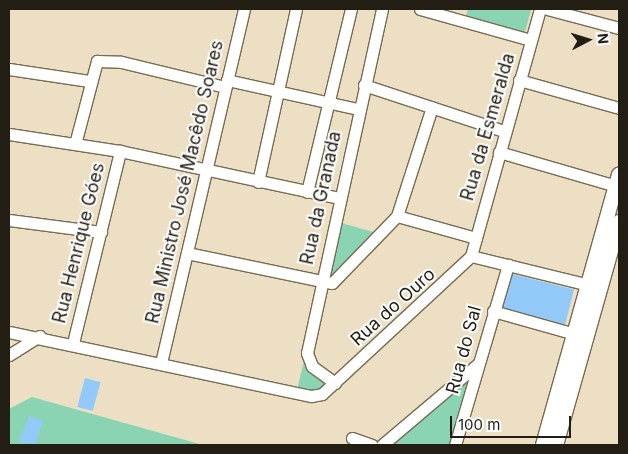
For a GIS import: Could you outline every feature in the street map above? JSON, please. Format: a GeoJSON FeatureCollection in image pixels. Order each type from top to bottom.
{"type":"FeatureCollection","features":[{"type":"Feature","properties":{"kind":"main road"},"geometry":{"type":"LineString","coordinates":[[556,445],[575,334],[618,180]]}},
{"type":"Feature","properties":{"kind":"main road"},"geometry":{"type":"LineString","coordinates":[[543,445],[567,385],[619,222]]}},
{"type":"Feature","properties":{"kind":"street","name":"Rua Ministro José Macêdo Soares"},"geometry":{"type":"LineString","coordinates":[[160,363],[207,172],[244,9]]}},
{"type":"Feature","properties":{"kind":"street"},"geometry":{"type":"LineString","coordinates":[[258,182],[296,9]]}},
{"type":"Feature","properties":{"kind":"street"},"geometry":{"type":"LineString","coordinates":[[307,192],[351,9]]}},
{"type":"Feature","properties":{"kind":"street","name":"Rua da Granada"},"geometry":{"type":"LineString","coordinates":[[335,383],[307,358],[320,280],[382,9]]}},
{"type":"Feature","properties":{"kind":"street"},"geometry":{"type":"LineString","coordinates":[[420,9],[531,40]]}},
{"type":"Feature","properties":{"kind":"street"},"geometry":{"type":"LineString","coordinates":[[458,21],[461,9]]}},
{"type":"Feature","properties":{"kind":"street","name":"Rua da Esmeralda"},"geometry":{"type":"LineString","coordinates":[[471,256],[518,80],[540,9]]}},
{"type":"Feature","properties":{"kind":"street"},"geometry":{"type":"LineString","coordinates":[[547,9],[573,12],[619,28]]}},
{"type":"Feature","properties":{"kind":"street"},"geometry":{"type":"LineString","coordinates":[[75,144],[93,64],[106,60],[226,84],[278,90],[358,109]]}},
{"type":"Feature","properties":{"kind":"street"},"geometry":{"type":"LineString","coordinates":[[9,69],[89,81]]}},
{"type":"Feature","properties":{"kind":"street"},"geometry":{"type":"LineString","coordinates":[[518,80],[619,108]]}},
{"type":"Feature","properties":{"kind":"street"},"geometry":{"type":"LineString","coordinates":[[364,85],[504,131]]}},
{"type":"Feature","properties":{"kind":"street"},"geometry":{"type":"LineString","coordinates":[[187,253],[332,282],[397,216],[432,107]]}},
{"type":"Feature","properties":{"kind":"street"},"geometry":{"type":"LineString","coordinates":[[9,134],[120,151],[207,172],[339,198]]}},
{"type":"Feature","properties":{"kind":"street","name":"Rua Henrique Góes"},"geometry":{"type":"LineString","coordinates":[[73,343],[120,151]]}},
{"type":"Feature","properties":{"kind":"street"},"geometry":{"type":"LineString","coordinates":[[499,152],[618,180]]}},
{"type":"Feature","properties":{"kind":"street"},"geometry":{"type":"LineString","coordinates":[[397,216],[476,238]]}},
{"type":"Feature","properties":{"kind":"street"},"geometry":{"type":"LineString","coordinates":[[9,220],[101,232]]}},
{"type":"Feature","properties":{"kind":"street"},"geometry":{"type":"LineString","coordinates":[[471,256],[589,285]]}},
{"type":"Feature","properties":{"kind":"street","name":"Rua do Ouro"},"geometry":{"type":"LineString","coordinates":[[9,332],[40,336],[313,396],[335,383],[471,256]]}},
{"type":"Feature","properties":{"kind":"street","name":"Rua do Sal"},"geometry":{"type":"LineString","coordinates":[[455,445],[508,265]]}},
{"type":"Feature","properties":{"kind":"street"},"geometry":{"type":"LineString","coordinates":[[493,311],[575,334]]}},
{"type":"Feature","properties":{"kind":"street"},"geometry":{"type":"LineString","coordinates":[[9,355],[40,336]]}},
{"type":"Feature","properties":{"kind":"street"},"geometry":{"type":"LineString","coordinates":[[382,445],[478,364]]}},
{"type":"Feature","properties":{"kind":"street"},"geometry":{"type":"LineString","coordinates":[[352,438],[372,445]]}},
{"type":"Feature","properties":{"kind":"green space"},"geometry":{"type":"Polygon","coordinates":[[[468,9],[531,10],[525,32],[466,16],[468,9]]]}},
{"type":"Feature","properties":{"kind":"green space"},"geometry":{"type":"Polygon","coordinates":[[[338,222],[377,233],[330,279],[326,278],[338,222]]]}},
{"type":"Feature","properties":{"kind":"green space"},"geometry":{"type":"Polygon","coordinates":[[[304,361],[328,382],[314,393],[297,390],[304,361]]]}},
{"type":"Feature","properties":{"kind":"green space"},"geometry":{"type":"Polygon","coordinates":[[[474,374],[453,445],[385,445],[474,374]]]}},
{"type":"Feature","properties":{"kind":"green space"},"geometry":{"type":"Polygon","coordinates":[[[32,397],[203,445],[9,445],[9,409],[32,397]]]}},
{"type":"Feature","properties":{"kind":"water"},"geometry":{"type":"Polygon","coordinates":[[[508,273],[574,289],[565,326],[499,310],[508,273]]]}},
{"type":"Feature","properties":{"kind":"water"},"geometry":{"type":"Polygon","coordinates":[[[85,378],[100,382],[93,411],[77,407],[85,378]]]}},
{"type":"Feature","properties":{"kind":"water"},"geometry":{"type":"Polygon","coordinates":[[[29,416],[43,421],[35,445],[19,442],[29,416]]]}}]}
